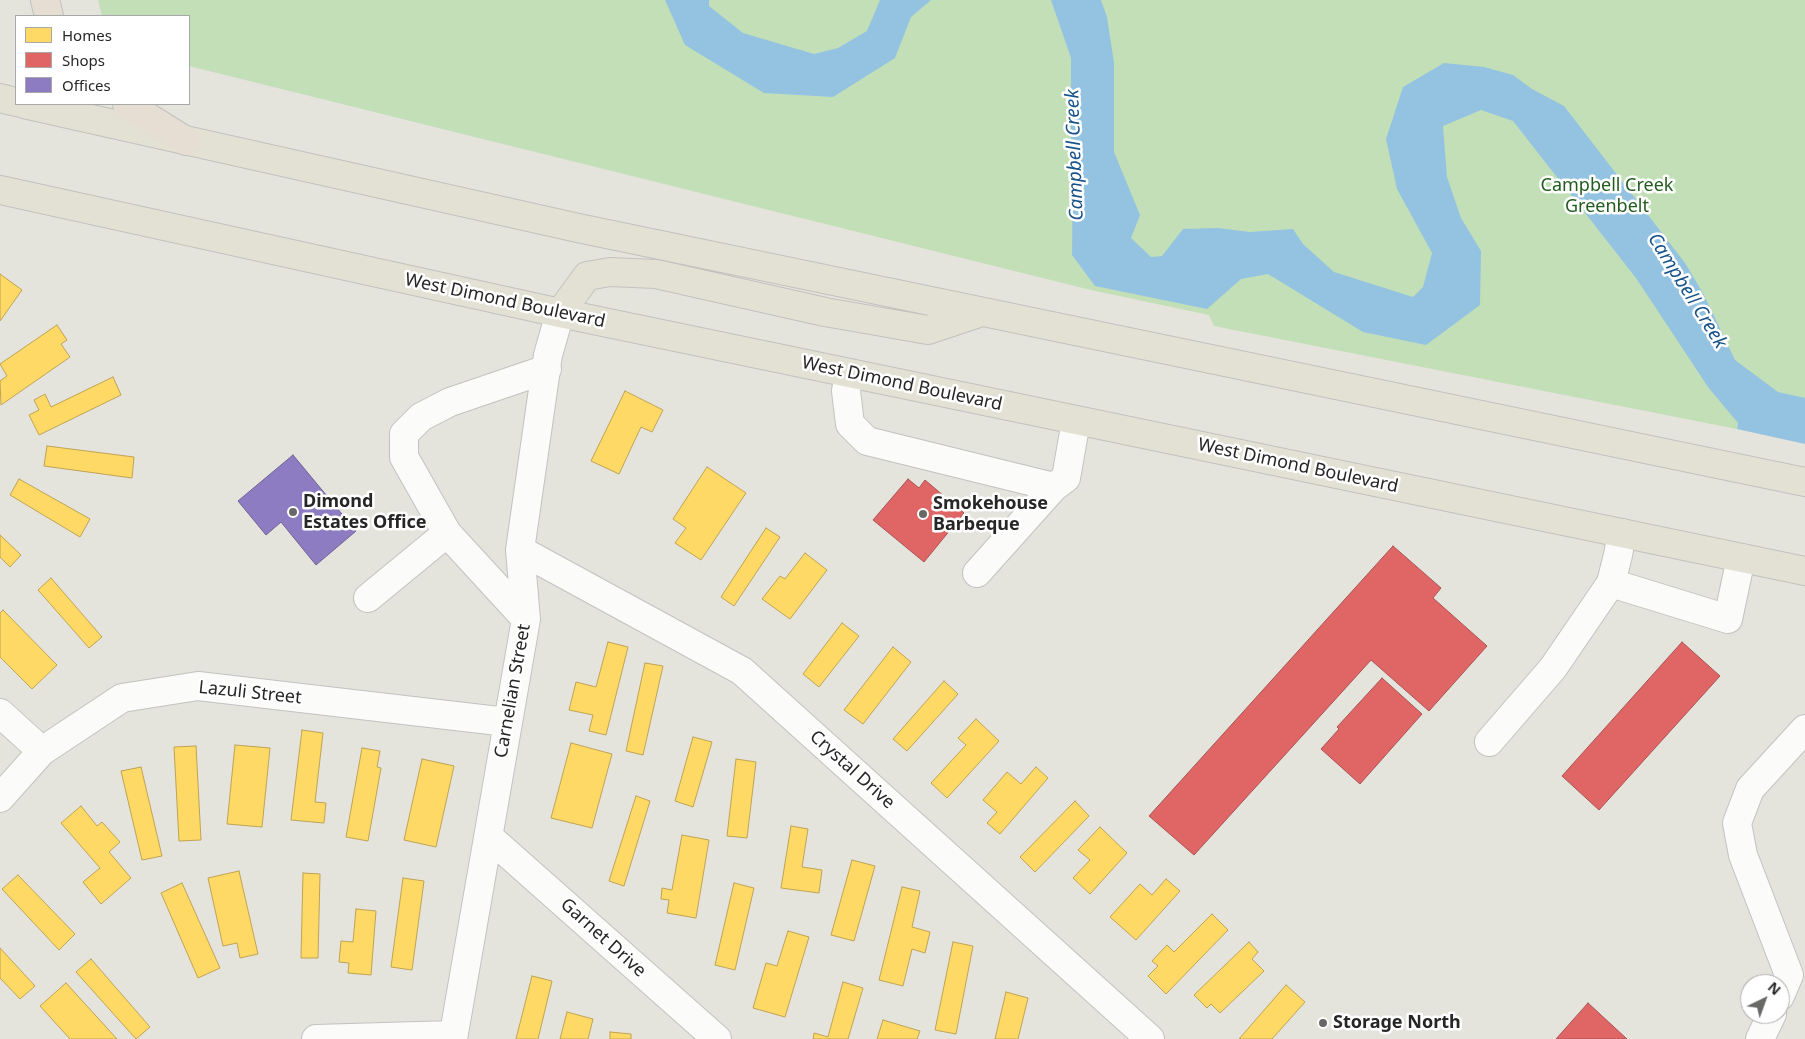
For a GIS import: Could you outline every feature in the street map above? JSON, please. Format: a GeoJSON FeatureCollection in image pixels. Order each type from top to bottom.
{"type":"FeatureCollection","features":[{"type":"Feature","properties":{"kind":"highway"},"geometry":{"type":"LineString","coordinates":[[45,0],[49,15]]}},
{"type":"Feature","properties":{"kind":"highway"},"geometry":{"type":"LineString","coordinates":[[129,105],[186,141]]}},
{"type":"Feature","properties":{"kind":"main road"},"geometry":{"type":"LineString","coordinates":[[0,98],[15,102]]}},
{"type":"Feature","properties":{"kind":"main road"},"geometry":{"type":"LineString","coordinates":[[28,105],[578,228],[1805,482]]}},
{"type":"Feature","properties":{"kind":"main road","name":"West Dimond Boulevard"},"geometry":{"type":"LineString","coordinates":[[0,190],[560,314],[1805,571]]}},
{"type":"Feature","properties":{"kind":"main road"},"geometry":{"type":"LineString","coordinates":[[560,314],[587,276],[610,272],[656,274],[825,312],[928,330],[983,312]]}},
{"type":"Feature","properties":{"kind":"street","name":"Carnelian Street"},"geometry":{"type":"LineString","coordinates":[[453,1037],[526,619],[520,550],[548,355],[560,314]]}},
{"type":"Feature","properties":{"kind":"street"},"geometry":{"type":"LineString","coordinates":[[526,619],[447,533],[404,457],[404,434],[421,417],[450,402],[547,369]]}},
{"type":"Feature","properties":{"kind":"street"},"geometry":{"type":"LineString","coordinates":[[849,374],[846,391],[850,424],[867,441],[1054,487]]}},
{"type":"Feature","properties":{"kind":"street"},"geometry":{"type":"LineString","coordinates":[[977,573],[1054,487],[1066,478],[1076,421]]}},
{"type":"Feature","properties":{"kind":"street"},"geometry":{"type":"LineString","coordinates":[[368,598],[447,533]]}},
{"type":"Feature","properties":{"kind":"street"},"geometry":{"type":"LineString","coordinates":[[1489,742],[1553,668],[1610,583],[1622,533]]}},
{"type":"Feature","properties":{"kind":"street","name":"Crystal Drive"},"geometry":{"type":"LineString","coordinates":[[520,550],[742,671],[1150,1039]]}},
{"type":"Feature","properties":{"kind":"street"},"geometry":{"type":"LineString","coordinates":[[1610,583],[1728,619],[1741,558]]}},
{"type":"Feature","properties":{"kind":"street","name":"Lazuli Street"},"geometry":{"type":"LineString","coordinates":[[0,798],[42,751],[122,698],[198,686],[507,722]]}},
{"type":"Feature","properties":{"kind":"street"},"geometry":{"type":"LineString","coordinates":[[0,713],[42,751]]}},
{"type":"Feature","properties":{"kind":"street"},"geometry":{"type":"LineString","coordinates":[[1790,974],[1743,854],[1737,823],[1750,789],[1805,730]]}},
{"type":"Feature","properties":{"kind":"street","name":"Garnet Drive"},"geometry":{"type":"LineString","coordinates":[[489,837],[717,1039]]}},
{"type":"Feature","properties":{"kind":"street"},"geometry":{"type":"LineString","coordinates":[[1760,1039],[1767,1024]]}},
{"type":"Feature","properties":{"kind":"street"},"geometry":{"type":"LineString","coordinates":[[316,1039],[453,1037]]}},
{"type":"Feature","properties":{"kind":"green space","name":"Campbell Creek Greenbelt"},"geometry":{"type":"Polygon","coordinates":[[[98,0],[1805,0],[1805,438],[1738,424],[1737,429],[1214,326],[1209,315],[1091,290],[190,66],[190,15],[102,15],[98,0]]]}},
{"type":"Feature","properties":{"kind":"water"},"geometry":{"type":"Polygon","coordinates":[[[665,0],[709,0],[709,6],[743,33],[814,54],[838,48],[867,31],[880,0],[931,0],[911,17],[895,58],[833,97],[764,93],[685,45],[665,0]]]}},
{"type":"Feature","properties":{"kind":"water","name":"Campbell Creek"},"geometry":{"type":"Polygon","coordinates":[[[1051,0],[1101,0],[1107,17],[1114,63],[1114,152],[1140,215],[1131,238],[1151,257],[1162,256],[1183,229],[1218,228],[1250,232],[1293,229],[1303,244],[1334,272],[1413,297],[1423,287],[1432,253],[1397,189],[1386,139],[1403,87],[1444,63],[1484,67],[1513,75],[1532,89],[1564,106],[1685,263],[1704,295],[1735,360],[1778,392],[1805,398],[1805,444],[1737,429],[1738,423],[1708,387],[1636,278],[1513,121],[1481,110],[1443,126],[1447,177],[1461,218],[1481,251],[1480,305],[1426,345],[1363,332],[1268,274],[1241,279],[1207,309],[1095,286],[1072,255],[1073,155],[1071,148],[1071,58],[1051,0]]]}},
{"type":"Feature","properties":{"kind":"building: Homes"},"geometry":{"type":"Polygon","coordinates":[[[0,274],[22,290],[0,321],[0,274]]]}},
{"type":"Feature","properties":{"kind":"building: Homes"},"geometry":{"type":"Polygon","coordinates":[[[57,325],[67,340],[61,344],[70,357],[1,405],[0,381],[7,376],[0,364],[57,325]]]}},
{"type":"Feature","properties":{"kind":"building: Homes"},"geometry":{"type":"Polygon","coordinates":[[[113,377],[121,395],[39,435],[29,415],[39,410],[34,400],[45,394],[51,407],[113,377]]]}},
{"type":"Feature","properties":{"kind":"building: Homes"},"geometry":{"type":"Polygon","coordinates":[[[625,391],[663,410],[652,432],[641,427],[619,474],[591,461],[625,391]]]}},
{"type":"Feature","properties":{"kind":"building: Homes"},"geometry":{"type":"Polygon","coordinates":[[[47,446],[134,457],[132,478],[44,466],[47,446]]]}},
{"type":"Feature","properties":{"kind":"building: Homes"},"geometry":{"type":"Polygon","coordinates":[[[707,467],[746,493],[701,560],[675,543],[686,528],[673,519],[707,467]]]}},
{"type":"Feature","properties":{"kind":"building: Homes"},"geometry":{"type":"Polygon","coordinates":[[[19,479],[90,519],[80,537],[10,495],[19,479]]]}},
{"type":"Feature","properties":{"kind":"building: Homes"},"geometry":{"type":"Polygon","coordinates":[[[766,528],[780,537],[734,606],[721,597],[766,528]]]}},
{"type":"Feature","properties":{"kind":"building: Homes"},"geometry":{"type":"Polygon","coordinates":[[[0,535],[21,555],[10,567],[0,557],[0,535]]]}},
{"type":"Feature","properties":{"kind":"building: Homes"},"geometry":{"type":"Polygon","coordinates":[[[805,553],[827,570],[790,619],[762,599],[780,576],[785,579],[805,553]]]}},
{"type":"Feature","properties":{"kind":"building: Homes"},"geometry":{"type":"Polygon","coordinates":[[[51,578],[102,637],[89,648],[38,590],[51,578]]]}},
{"type":"Feature","properties":{"kind":"building: Homes"},"geometry":{"type":"Polygon","coordinates":[[[3,610],[57,665],[32,689],[0,657],[0,613],[3,610]]]}},
{"type":"Feature","properties":{"kind":"building: Homes"},"geometry":{"type":"Polygon","coordinates":[[[842,623],[859,636],[819,687],[803,674],[842,623]]]}},
{"type":"Feature","properties":{"kind":"building: Homes"},"geometry":{"type":"Polygon","coordinates":[[[608,642],[628,647],[606,735],[589,731],[593,715],[569,710],[576,682],[596,687],[608,642]]]}},
{"type":"Feature","properties":{"kind":"building: Homes"},"geometry":{"type":"Polygon","coordinates":[[[893,647],[911,662],[863,724],[844,710],[893,647]]]}},
{"type":"Feature","properties":{"kind":"building: Homes"},"geometry":{"type":"Polygon","coordinates":[[[645,663],[663,666],[643,755],[626,751],[645,663]]]}},
{"type":"Feature","properties":{"kind":"building: Homes"},"geometry":{"type":"Polygon","coordinates":[[[944,681],[958,694],[907,751],[893,739],[944,681]]]}},
{"type":"Feature","properties":{"kind":"building: Homes"},"geometry":{"type":"Polygon","coordinates":[[[976,719],[999,741],[947,798],[931,783],[966,745],[958,738],[976,719]]]}},
{"type":"Feature","properties":{"kind":"building: Homes"},"geometry":{"type":"Polygon","coordinates":[[[302,730],[323,733],[315,802],[326,803],[324,823],[291,820],[302,730]]]}},
{"type":"Feature","properties":{"kind":"building: Homes"},"geometry":{"type":"Polygon","coordinates":[[[693,737],[712,742],[693,807],[675,801],[693,737]]]}},
{"type":"Feature","properties":{"kind":"building: Homes"},"geometry":{"type":"Polygon","coordinates":[[[571,743],[612,754],[592,828],[551,818],[571,743]]]}},
{"type":"Feature","properties":{"kind":"building: Homes"},"geometry":{"type":"Polygon","coordinates":[[[235,745],[270,748],[262,827],[227,824],[235,745]]]}},
{"type":"Feature","properties":{"kind":"building: Homes"},"geometry":{"type":"Polygon","coordinates":[[[196,746],[201,840],[179,841],[174,747],[196,746]]]}},
{"type":"Feature","properties":{"kind":"building: Homes"},"geometry":{"type":"Polygon","coordinates":[[[362,748],[380,751],[377,767],[381,768],[368,841],[346,837],[362,748]]]}},
{"type":"Feature","properties":{"kind":"building: Homes"},"geometry":{"type":"Polygon","coordinates":[[[422,759],[454,766],[436,847],[404,840],[422,759]]]}},
{"type":"Feature","properties":{"kind":"building: Homes"},"geometry":{"type":"Polygon","coordinates":[[[736,759],[756,762],[747,838],[727,836],[736,759]]]}},
{"type":"Feature","properties":{"kind":"building: Homes"},"geometry":{"type":"Polygon","coordinates":[[[141,767],[162,856],[142,860],[121,771],[141,767]]]}},
{"type":"Feature","properties":{"kind":"building: Homes"},"geometry":{"type":"Polygon","coordinates":[[[1036,767],[1048,778],[1000,834],[987,823],[997,812],[983,800],[1007,772],[1021,784],[1036,767]]]}},
{"type":"Feature","properties":{"kind":"building: Homes"},"geometry":{"type":"Polygon","coordinates":[[[636,796],[650,801],[624,886],[609,881],[636,796]]]}},
{"type":"Feature","properties":{"kind":"building: Homes"},"geometry":{"type":"Polygon","coordinates":[[[1075,801],[1089,816],[1035,872],[1020,857],[1075,801]]]}},
{"type":"Feature","properties":{"kind":"building: Homes"},"geometry":{"type":"Polygon","coordinates":[[[81,806],[97,826],[102,822],[120,842],[109,852],[131,878],[101,904],[83,882],[100,868],[61,823],[81,806]]]}},
{"type":"Feature","properties":{"kind":"building: Homes"},"geometry":{"type":"Polygon","coordinates":[[[791,826],[808,829],[802,867],[822,870],[819,893],[781,888],[791,826]]]}},
{"type":"Feature","properties":{"kind":"building: Homes"},"geometry":{"type":"Polygon","coordinates":[[[1100,827],[1127,853],[1090,894],[1073,878],[1090,860],[1078,850],[1100,827]]]}},
{"type":"Feature","properties":{"kind":"building: Homes"},"geometry":{"type":"Polygon","coordinates":[[[682,835],[709,840],[696,918],[667,913],[669,900],[661,899],[662,888],[672,890],[682,835]]]}},
{"type":"Feature","properties":{"kind":"building: Homes"},"geometry":{"type":"Polygon","coordinates":[[[852,860],[875,866],[854,941],[831,935],[852,860]]]}},
{"type":"Feature","properties":{"kind":"building: Homes"},"geometry":{"type":"Polygon","coordinates":[[[239,871],[258,954],[240,958],[237,943],[223,946],[208,878],[239,871]]]}},
{"type":"Feature","properties":{"kind":"building: Homes"},"geometry":{"type":"Polygon","coordinates":[[[303,873],[320,874],[318,958],[301,958],[303,873]]]}},
{"type":"Feature","properties":{"kind":"building: Homes"},"geometry":{"type":"Polygon","coordinates":[[[18,875],[75,934],[59,950],[2,889],[18,875]]]}},
{"type":"Feature","properties":{"kind":"building: Homes"},"geometry":{"type":"Polygon","coordinates":[[[403,878],[424,881],[412,970],[391,967],[403,878]]]}},
{"type":"Feature","properties":{"kind":"building: Homes"},"geometry":{"type":"Polygon","coordinates":[[[1166,879],[1180,891],[1136,940],[1110,917],[1140,884],[1152,895],[1166,879]]]}},
{"type":"Feature","properties":{"kind":"building: Homes"},"geometry":{"type":"Polygon","coordinates":[[[182,883],[220,968],[198,978],[161,893],[182,883]]]}},
{"type":"Feature","properties":{"kind":"building: Homes"},"geometry":{"type":"Polygon","coordinates":[[[734,883],[754,888],[735,970],[715,965],[734,883]]]}},
{"type":"Feature","properties":{"kind":"building: Homes"},"geometry":{"type":"Polygon","coordinates":[[[902,887],[920,891],[912,927],[930,932],[925,953],[912,949],[903,986],[879,980],[902,887]]]}},
{"type":"Feature","properties":{"kind":"building: Homes"},"geometry":{"type":"Polygon","coordinates":[[[356,909],[376,911],[371,975],[348,973],[349,963],[339,962],[341,941],[353,942],[356,909]]]}},
{"type":"Feature","properties":{"kind":"building: Homes"},"geometry":{"type":"Polygon","coordinates":[[[1212,914],[1228,930],[1166,994],[1148,976],[1158,966],[1152,961],[1167,945],[1174,952],[1212,914]]]}},
{"type":"Feature","properties":{"kind":"building: Homes"},"geometry":{"type":"Polygon","coordinates":[[[788,931],[809,937],[785,1017],[753,1008],[766,963],[777,966],[788,931]]]}},
{"type":"Feature","properties":{"kind":"building: Homes"},"geometry":{"type":"Polygon","coordinates":[[[953,942],[973,946],[956,1034],[935,1030],[953,942]]]}},
{"type":"Feature","properties":{"kind":"building: Homes"},"geometry":{"type":"Polygon","coordinates":[[[1249,942],[1258,952],[1252,959],[1264,971],[1220,1013],[1211,1004],[1207,1008],[1194,995],[1249,942]]]}},
{"type":"Feature","properties":{"kind":"building: Homes"},"geometry":{"type":"Polygon","coordinates":[[[0,948],[35,986],[20,999],[0,978],[0,948]]]}},
{"type":"Feature","properties":{"kind":"building: Homes"},"geometry":{"type":"Polygon","coordinates":[[[91,959],[150,1027],[136,1039],[76,972],[91,959]]]}},
{"type":"Feature","properties":{"kind":"building: Homes"},"geometry":{"type":"Polygon","coordinates":[[[532,976],[552,981],[538,1039],[516,1039],[532,976]]]}},
{"type":"Feature","properties":{"kind":"building: Homes"},"geometry":{"type":"Polygon","coordinates":[[[843,982],[863,988],[848,1039],[813,1039],[814,1033],[828,1037],[843,982]]]}},
{"type":"Feature","properties":{"kind":"building: Homes"},"geometry":{"type":"Polygon","coordinates":[[[66,983],[117,1039],[70,1039],[40,1006],[66,983]]]}},
{"type":"Feature","properties":{"kind":"building: Homes"},"geometry":{"type":"Polygon","coordinates":[[[1286,985],[1305,1002],[1272,1039],[1239,1039],[1286,985]]]}},
{"type":"Feature","properties":{"kind":"building: Homes"},"geometry":{"type":"Polygon","coordinates":[[[1006,992],[1028,998],[1018,1039],[995,1039],[1006,992]]]}},
{"type":"Feature","properties":{"kind":"building: Homes"},"geometry":{"type":"Polygon","coordinates":[[[567,1012],[593,1019],[588,1039],[560,1039],[567,1012]]]}},
{"type":"Feature","properties":{"kind":"building: Homes"},"geometry":{"type":"Polygon","coordinates":[[[883,1020],[920,1031],[917,1039],[877,1039],[883,1020]]]}},
{"type":"Feature","properties":{"kind":"building: Homes"},"geometry":{"type":"Polygon","coordinates":[[[610,1032],[631,1034],[631,1039],[610,1039],[610,1032]]]}},
{"type":"Feature","properties":{"kind":"building: Shops"},"geometry":{"type":"Polygon","coordinates":[[[908,479],[919,488],[925,480],[964,513],[924,562],[873,520],[908,479]]]}},
{"type":"Feature","properties":{"kind":"building: Shops"},"geometry":{"type":"Polygon","coordinates":[[[1393,546],[1441,588],[1433,598],[1487,646],[1429,711],[1371,660],[1194,855],[1149,816],[1393,546]]]}},
{"type":"Feature","properties":{"kind":"building: Shops"},"geometry":{"type":"Polygon","coordinates":[[[1682,642],[1720,676],[1599,810],[1562,776],[1682,642]]]}},
{"type":"Feature","properties":{"kind":"building: Shops"},"geometry":{"type":"Polygon","coordinates":[[[1382,678],[1422,714],[1360,784],[1321,749],[1339,729],[1337,727],[1382,678]]]}},
{"type":"Feature","properties":{"kind":"building: Shops"},"geometry":{"type":"Polygon","coordinates":[[[1588,1003],[1627,1039],[1556,1039],[1588,1003]]]}},
{"type":"Feature","properties":{"kind":"building: Offices","name":"Dimond Estates Office"},"geometry":{"type":"Polygon","coordinates":[[[293,455],[356,531],[316,565],[281,522],[266,535],[238,501],[293,455]]]}},
{"type":"Feature","properties":{"kind":"place","name":"Dimond Estates Office"},"geometry":{"type":"Point","coordinates":[293,512]}},
{"type":"Feature","properties":{"kind":"place","name":"Smokehouse Barbeque"},"geometry":{"type":"Point","coordinates":[923,514]}},
{"type":"Feature","properties":{"kind":"place","name":"Storage North"},"geometry":{"type":"Point","coordinates":[1323,1023]}}]}
